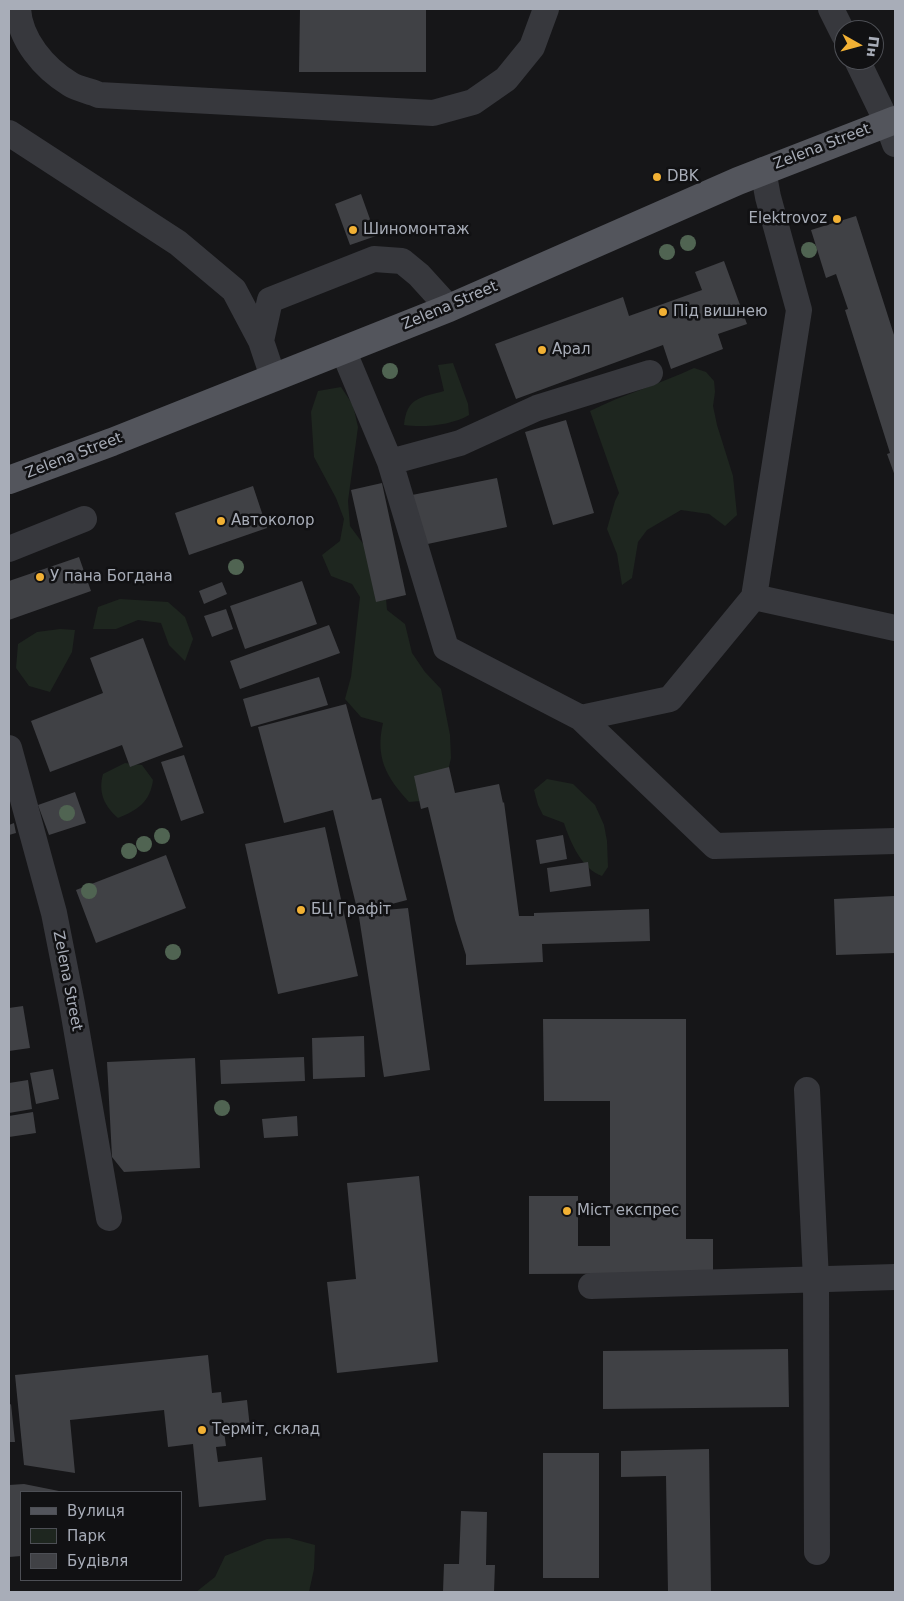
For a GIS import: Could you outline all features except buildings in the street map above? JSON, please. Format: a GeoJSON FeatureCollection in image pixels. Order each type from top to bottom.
{"type":"FeatureCollection","features":[{"type":"Feature","properties":{"kind":"main road","name":"Zelena Street"},"geometry":{"type":"LineString","coordinates":[[9,480],[112,442],[449,308],[763,170],[892,129]]}},
{"type":"Feature","properties":{"kind":"lane"},"geometry":{"type":"LineString","coordinates":[[18,9],[18,16],[29,44],[47,68],[71,85],[99,95],[433,113],[473,102],[506,79],[532,47],[546,9]]}},
{"type":"Feature","properties":{"kind":"lane","name":"Zelena Street"},"geometry":{"type":"LineString","coordinates":[[862,70],[892,129]]}},
{"type":"Feature","properties":{"kind":"lane"},"geometry":{"type":"LineString","coordinates":[[9,132],[178,243],[234,290],[261,341],[273,377]]}},
{"type":"Feature","properties":{"kind":"lane"},"geometry":{"type":"LineString","coordinates":[[581,718],[670,699],[754,597],[799,310],[768,197],[763,170]]}},
{"type":"Feature","properties":{"kind":"lane"},"geometry":{"type":"LineString","coordinates":[[261,341],[270,300],[374,259],[402,261],[419,275],[449,308]]}},
{"type":"Feature","properties":{"kind":"lane"},"geometry":{"type":"LineString","coordinates":[[343,350],[390,462],[446,648],[581,718],[715,846],[895,841]]}},
{"type":"Feature","properties":{"kind":"lane"},"geometry":{"type":"LineString","coordinates":[[390,462],[460,443],[537,408],[650,373]]}},
{"type":"Feature","properties":{"kind":"lane"},"geometry":{"type":"LineString","coordinates":[[9,549],[84,519]]}},
{"type":"Feature","properties":{"kind":"lane"},"geometry":{"type":"LineString","coordinates":[[754,597],[895,628]]}},
{"type":"Feature","properties":{"kind":"lane","name":"Zelena Street"},"geometry":{"type":"LineString","coordinates":[[9,748],[54,914],[74,1014],[109,1218]]}},
{"type":"Feature","properties":{"kind":"lane"},"geometry":{"type":"LineString","coordinates":[[807,1090],[816,1280],[817,1552]]}},
{"type":"Feature","properties":{"kind":"lane"},"geometry":{"type":"LineString","coordinates":[[591,1286],[895,1277]]}},
{"type":"Feature","properties":{"kind":"green space"},"geometry":{"type":"Polygon","coordinates":[[[453,363],[468,404],[469,415],[438,425],[404,425],[408,409],[416,400],[444,391],[438,365],[453,363]]]}},
{"type":"Feature","properties":{"kind":"green space"},"geometry":{"type":"Polygon","coordinates":[[[694,368],[706,372],[714,381],[713,406],[733,476],[737,515],[725,526],[709,514],[681,510],[647,530],[638,542],[632,578],[622,585],[617,554],[607,529],[619,493],[590,411],[694,368]]]}},
{"type":"Feature","properties":{"kind":"green space"},"geometry":{"type":"Polygon","coordinates":[[[341,387],[353,405],[358,427],[348,501],[350,526],[378,564],[385,587],[387,610],[405,624],[412,653],[425,672],[441,689],[450,735],[451,758],[446,780],[433,800],[409,802],[401,793],[384,766],[380,746],[383,723],[361,717],[345,699],[351,677],[360,597],[352,584],[331,576],[322,555],[340,541],[344,519],[336,498],[314,457],[311,412],[318,391],[341,387]]]}},
{"type":"Feature","properties":{"kind":"green space"},"geometry":{"type":"Polygon","coordinates":[[[120,599],[168,602],[185,617],[193,639],[185,661],[169,645],[161,623],[138,620],[116,629],[93,629],[98,607],[120,599]]]}},
{"type":"Feature","properties":{"kind":"green space"},"geometry":{"type":"Polygon","coordinates":[[[60,629],[75,630],[72,652],[50,692],[29,686],[16,668],[18,644],[37,632],[60,629]]]}},
{"type":"Feature","properties":{"kind":"green space"},"geometry":{"type":"Polygon","coordinates":[[[125,763],[142,765],[153,780],[146,800],[131,812],[118,818],[106,804],[101,787],[103,774],[125,763]]]}},
{"type":"Feature","properties":{"kind":"green space"},"geometry":{"type":"Polygon","coordinates":[[[547,779],[573,784],[595,805],[604,825],[607,841],[608,867],[602,876],[588,867],[583,861],[573,846],[564,823],[543,815],[534,790],[547,779]]]}},
{"type":"Feature","properties":{"kind":"green space"},"geometry":{"type":"Polygon","coordinates":[[[289,1538],[315,1545],[314,1569],[309,1592],[196,1592],[215,1577],[225,1556],[267,1539],[289,1538]]]}},
{"type":"Feature","properties":{"kind":"place","name":"DBK"},"geometry":{"type":"Point","coordinates":[657,177]}},
{"type":"Feature","properties":{"kind":"place","name":"Elektrovoz"},"geometry":{"type":"Point","coordinates":[837,219]}},
{"type":"Feature","properties":{"kind":"place","name":"Шиномонтаж"},"geometry":{"type":"Point","coordinates":[353,230]}},
{"type":"Feature","properties":{"kind":"place","name":"Під вишнею"},"geometry":{"type":"Point","coordinates":[663,312]}},
{"type":"Feature","properties":{"kind":"place","name":"Арал"},"geometry":{"type":"Point","coordinates":[542,350]}},
{"type":"Feature","properties":{"kind":"place","name":"Автоколор"},"geometry":{"type":"Point","coordinates":[221,521]}},
{"type":"Feature","properties":{"kind":"place","name":"У пана Богдана"},"geometry":{"type":"Point","coordinates":[40,577]}},
{"type":"Feature","properties":{"kind":"place","name":"БЦ Графіт"},"geometry":{"type":"Point","coordinates":[301,910]}},
{"type":"Feature","properties":{"kind":"place","name":"Міст експрес"},"geometry":{"type":"Point","coordinates":[567,1211]}},
{"type":"Feature","properties":{"kind":"place","name":"Терміт, склад"},"geometry":{"type":"Point","coordinates":[202,1430]}}]}
